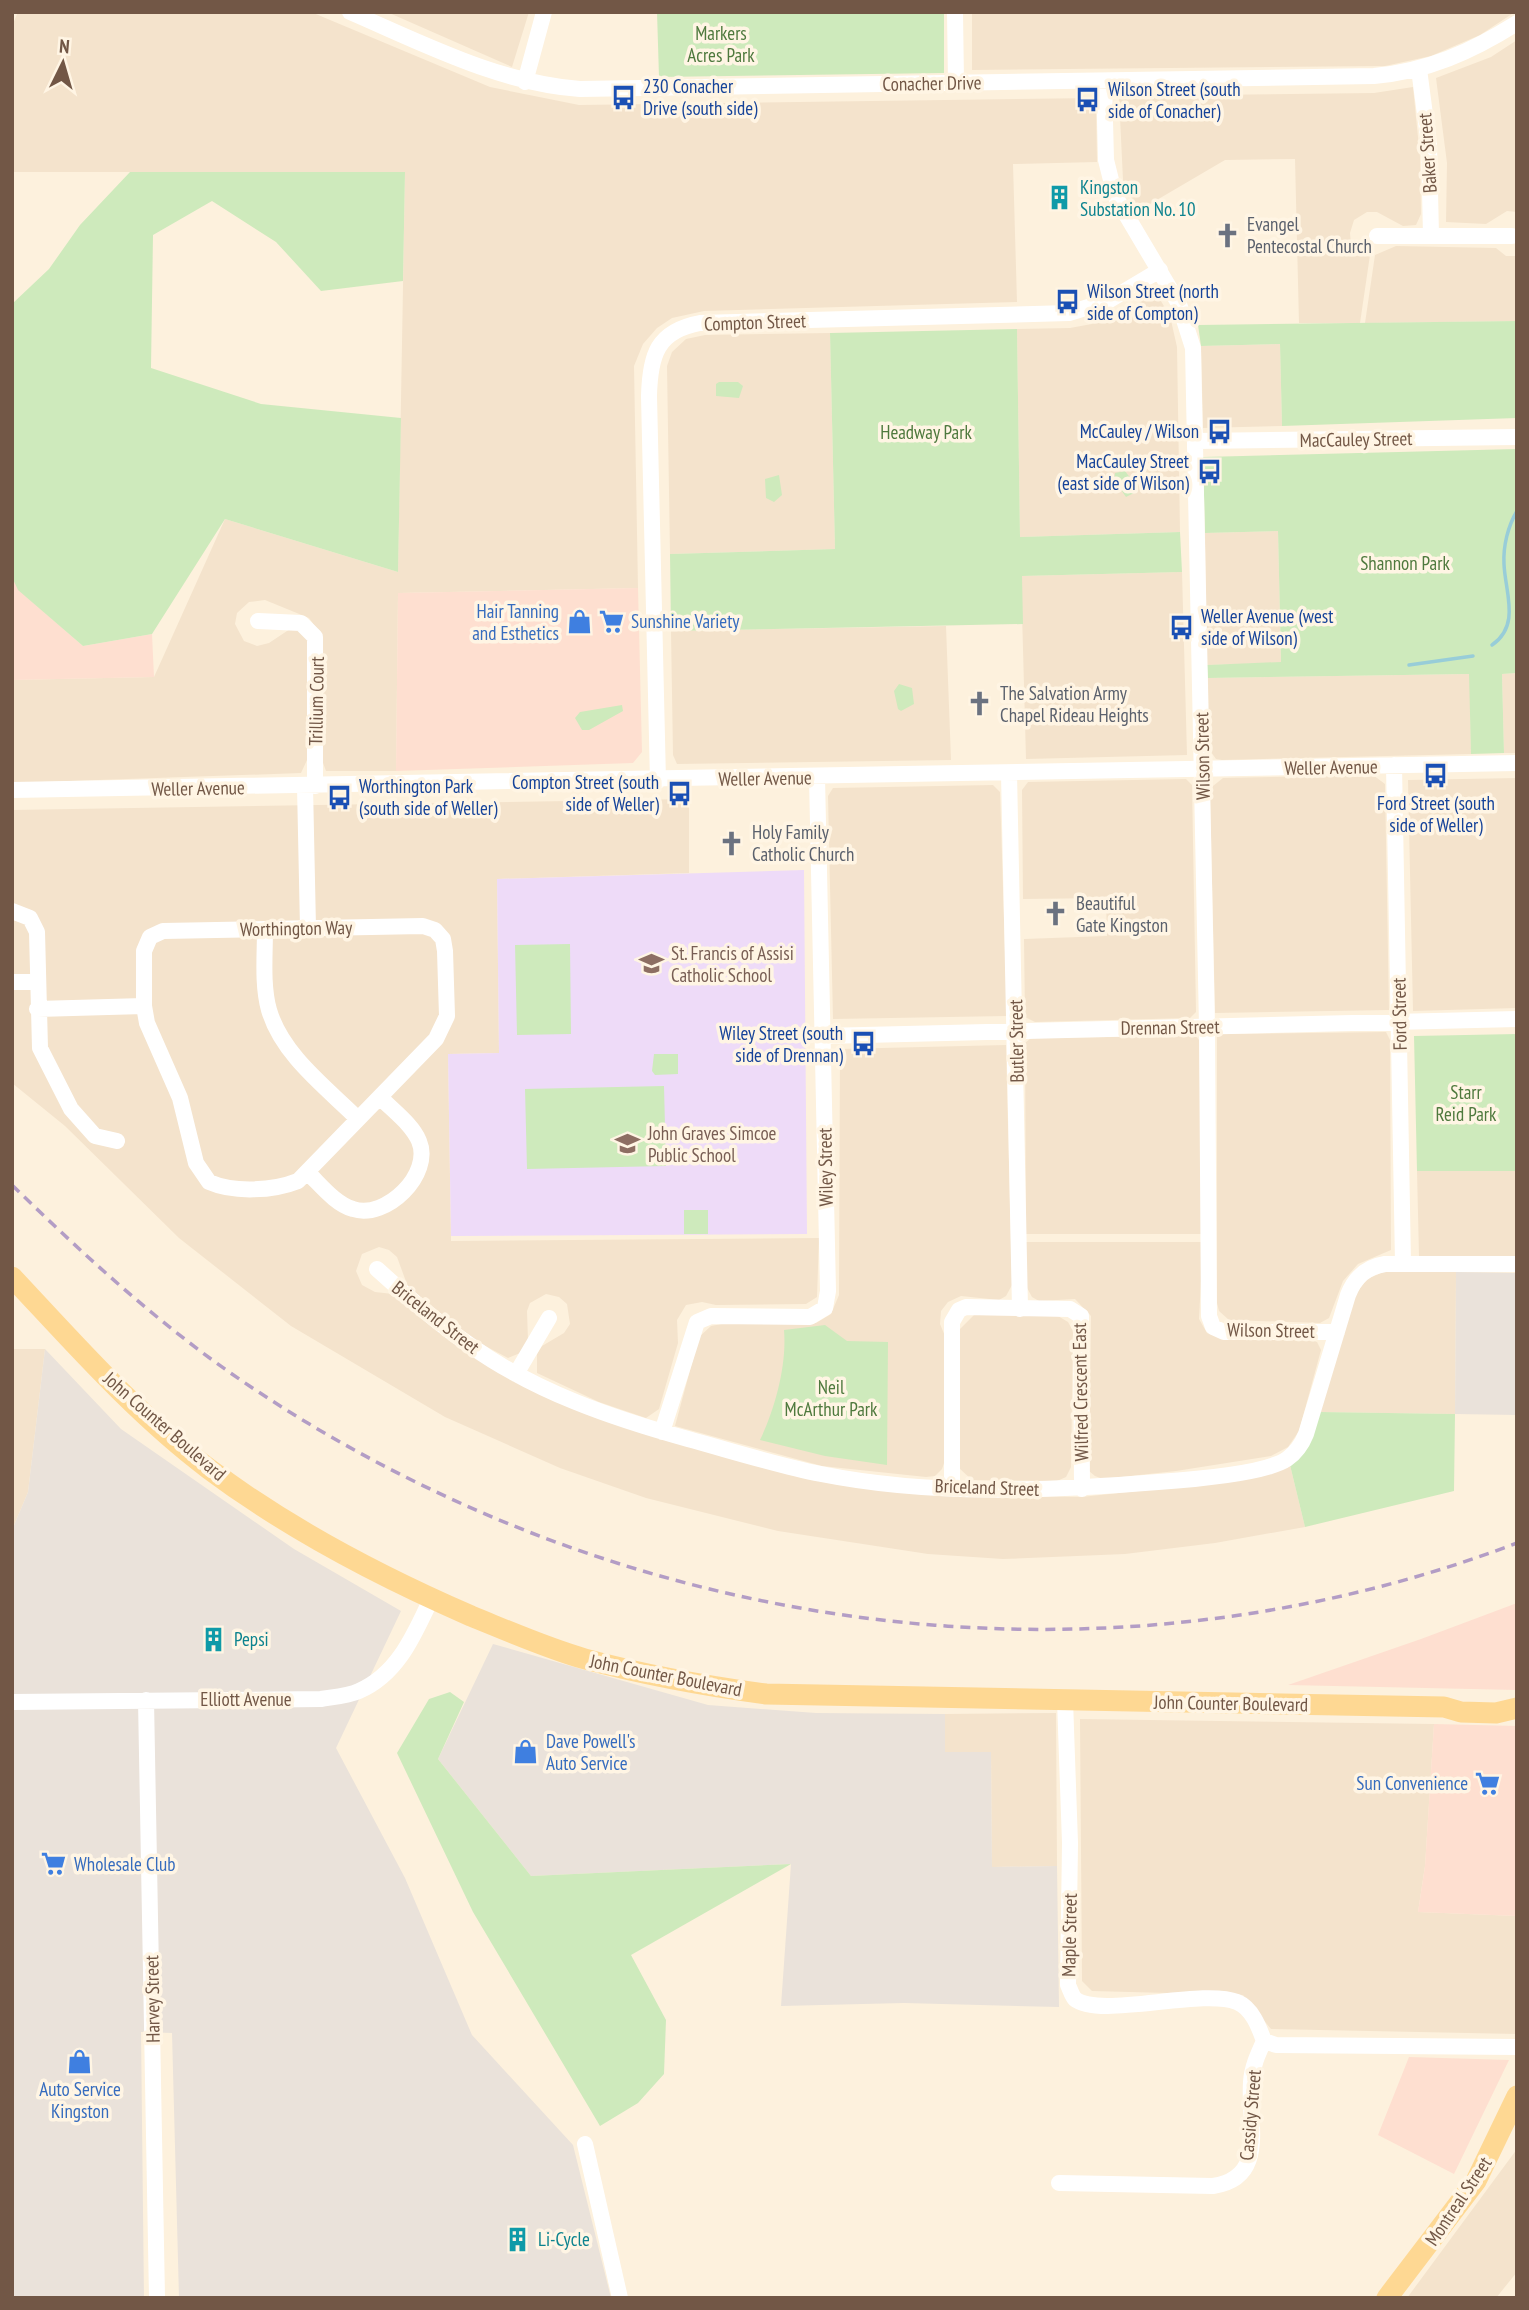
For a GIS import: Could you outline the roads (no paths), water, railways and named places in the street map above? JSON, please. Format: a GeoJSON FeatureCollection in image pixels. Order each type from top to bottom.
{"type":"FeatureCollection","features":[{"type":"Feature","properties":{"kind":"main road","name":"John Counter Boulevard"},"geometry":{"type":"LineString","coordinates":[[12,1277],[125,1396],[207,1468],[313,1538],[431,1598],[514,1634],[582,1658],[712,1687],[766,1694],[851,1698],[1444,1707],[1458,1701],[1496,1702],[1513,1708]]}},
{"type":"Feature","properties":{"kind":"main road","name":"Montreal Street"},"geometry":{"type":"LineString","coordinates":[[1387,2298],[1476,2181],[1517,2095]]}},
{"type":"Feature","properties":{"kind":"street","name":"Conacher Drive"},"geometry":{"type":"LineString","coordinates":[[350,12],[497,73],[525,82],[580,89],[1374,76],[1419,69],[1475,49],[1517,23]]}},
{"type":"Feature","properties":{"kind":"street"},"geometry":{"type":"LineString","coordinates":[[525,82],[544,12]]}},
{"type":"Feature","properties":{"kind":"street"},"geometry":{"type":"LineString","coordinates":[[955,12],[957,82]]}},
{"type":"Feature","properties":{"kind":"street","name":"Baker Street"},"geometry":{"type":"LineString","coordinates":[[1419,69],[1429,145],[1431,236]]}},
{"type":"Feature","properties":{"kind":"street","name":"Wilson Street"},"geometry":{"type":"LineString","coordinates":[[1104,81],[1109,178],[1115,196],[1180,304],[1191,332],[1207,1026],[1209,1316],[1213,1327],[1224,1332],[1337,1332]]}},
{"type":"Feature","properties":{"kind":"street"},"geometry":{"type":"LineString","coordinates":[[1377,236],[1512,236]]}},
{"type":"Feature","properties":{"kind":"street","name":"Compton Street"},"geometry":{"type":"LineString","coordinates":[[658,781],[649,396],[653,356],[662,341],[682,326],[700,323],[1069,313],[1108,301],[1160,270]]}},
{"type":"Feature","properties":{"kind":"street","name":"MacCauley Street"},"geometry":{"type":"LineString","coordinates":[[1195,441],[1517,437]]}},
{"type":"Feature","properties":{"kind":"street","name":"Trillium Court"},"geometry":{"type":"LineString","coordinates":[[258,621],[301,623],[315,637],[308,928]]}},
{"type":"Feature","properties":{"kind":"street","name":"Weller Avenue"},"geometry":{"type":"LineString","coordinates":[[12,790],[658,781],[1517,763]]}},
{"type":"Feature","properties":{"kind":"street","name":"Ford Street"},"geometry":{"type":"LineString","coordinates":[[1394,765],[1403,1263]]}},
{"type":"Feature","properties":{"kind":"street","name":"Butler Street"},"geometry":{"type":"LineString","coordinates":[[1009,773],[1020,1309]]}},
{"type":"Feature","properties":{"kind":"street","name":"Wiley Street"},"geometry":{"type":"LineString","coordinates":[[662,1432],[697,1322],[711,1316],[810,1317],[825,1308],[828,1291],[817,778]]}},
{"type":"Feature","properties":{"kind":"street"},"geometry":{"type":"LineString","coordinates":[[12,911],[30,918],[37,932],[40,1048],[71,1109],[95,1136],[117,1141]]}},
{"type":"Feature","properties":{"kind":"street","name":"Worthington Way"},"geometry":{"type":"LineString","coordinates":[[424,926],[435,930],[443,939],[447,1016],[443,1028],[307,1172],[287,1185],[251,1188],[219,1186],[202,1175],[180,1098],[147,1023],[144,1006],[144,951],[156,933],[308,928],[424,926]]}},
{"type":"Feature","properties":{"kind":"street"},"geometry":{"type":"LineString","coordinates":[[265,929],[266,992],[274,1024],[290,1050],[358,1119]]}},
{"type":"Feature","properties":{"kind":"street"},"geometry":{"type":"LineString","coordinates":[[12,982],[37,982]]}},
{"type":"Feature","properties":{"kind":"street"},"geometry":{"type":"LineString","coordinates":[[37,1009],[144,1006]]}},
{"type":"Feature","properties":{"kind":"street","name":"Drennan Street"},"geometry":{"type":"LineString","coordinates":[[823,1037],[1517,1019]]}},
{"type":"Feature","properties":{"kind":"street"},"geometry":{"type":"LineString","coordinates":[[307,1172],[341,1204],[353,1210],[379,1210],[406,1186],[419,1170],[421,1144],[412,1130],[380,1097]]}},
{"type":"Feature","properties":{"kind":"street","name":"Briceland Street"},"geometry":{"type":"LineString","coordinates":[[377,1269],[443,1326],[516,1374],[594,1410],[662,1432],[822,1474],[952,1487],[1082,1489],[1173,1481],[1265,1468],[1286,1460],[1300,1448],[1306,1434],[1348,1294],[1359,1276],[1376,1265],[1517,1264]]}},
{"type":"Feature","properties":{"kind":"street"},"geometry":{"type":"LineString","coordinates":[[952,1487],[954,1316],[966,1307],[1020,1309]]}},
{"type":"Feature","properties":{"kind":"street","name":"Wilfred Crescent East"},"geometry":{"type":"LineString","coordinates":[[1020,1309],[1070,1309],[1081,1316],[1082,1489]]}},
{"type":"Feature","properties":{"kind":"street"},"geometry":{"type":"LineString","coordinates":[[516,1374],[549,1318]]}},
{"type":"Feature","properties":{"kind":"street","name":"Elliott Avenue"},"geometry":{"type":"LineString","coordinates":[[12,1702],[321,1699],[357,1692],[378,1680],[405,1653],[431,1598]]}},
{"type":"Feature","properties":{"kind":"street","name":"Harvey Street"},"geometry":{"type":"LineString","coordinates":[[146,1700],[157,2298]]}},
{"type":"Feature","properties":{"kind":"street","name":"Maple Street"},"geometry":{"type":"LineString","coordinates":[[1065,1700],[1070,1843],[1068,1985],[1074,1998],[1086,2004],[1104,2005],[1189,2000],[1238,2002],[1253,2016],[1264,2041]]}},
{"type":"Feature","properties":{"kind":"street","name":"Cassidy Street"},"geometry":{"type":"LineString","coordinates":[[1059,2183],[1213,2186],[1229,2183],[1241,2176],[1251,2157],[1251,2080],[1264,2041],[1276,2045],[1517,2048]]}},
{"type":"Feature","properties":{"kind":"street"},"geometry":{"type":"LineString","coordinates":[[584,2144],[620,2298]]}},
{"type":"Feature","properties":{"kind":"waterway"},"geometry":{"type":"LineString","coordinates":[[1492,645],[1501,637],[1509,618],[1504,550],[1517,511]]}},
{"type":"Feature","properties":{"kind":"waterway"},"geometry":{"type":"LineString","coordinates":[[1409,665],[1473,656]]}},
{"type":"Feature","properties":{"kind":"railway"},"geometry":{"type":"LineString","coordinates":[[12,1185],[98,1266],[157,1317],[219,1365],[251,1387],[395,1471],[546,1538],[704,1588],[865,1618],[1029,1629],[1194,1621],[1357,1592],[1517,1543]]}},
{"type":"Feature","properties":{"kind":"place","name":"230 Conacher Drive (south side)"},"geometry":{"type":"Point","coordinates":[623,97]}},
{"type":"Feature","properties":{"kind":"place","name":"Wilson Street (south side of Conacher)"},"geometry":{"type":"Point","coordinates":[1088,100]}},
{"type":"Feature","properties":{"kind":"place","name":"Kingston Substation No. 10"},"geometry":{"type":"Point","coordinates":[1060,198]}},
{"type":"Feature","properties":{"kind":"place","name":"Evangel Pentecostal Church"},"geometry":{"type":"Point","coordinates":[1227,235]}},
{"type":"Feature","properties":{"kind":"place","name":"Wilson Street (north side of Compton)"},"geometry":{"type":"Point","coordinates":[1067,302]}},
{"type":"Feature","properties":{"kind":"place","name":"McCauley / Wilson"},"geometry":{"type":"Point","coordinates":[1219,431]}},
{"type":"Feature","properties":{"kind":"place","name":"MacCauley Street (east side of Wilson)"},"geometry":{"type":"Point","coordinates":[1209,472]}},
{"type":"Feature","properties":{"kind":"place","name":"Sunshine Variety"},"geometry":{"type":"Point","coordinates":[611,621]}},
{"type":"Feature","properties":{"kind":"place","name":"Hair Tanning and Esthetics"},"geometry":{"type":"Point","coordinates":[579,622]}},
{"type":"Feature","properties":{"kind":"place","name":"Weller Avenue (west side of Wilson)"},"geometry":{"type":"Point","coordinates":[1181,627]}},
{"type":"Feature","properties":{"kind":"place","name":"The Salvation Army Chapel Rideau Heights"},"geometry":{"type":"Point","coordinates":[980,704]}},
{"type":"Feature","properties":{"kind":"place","name":"Ford Street (south side of Weller)"},"geometry":{"type":"Point","coordinates":[1436,775]}},
{"type":"Feature","properties":{"kind":"place","name":"Compton Street (south side of Weller)"},"geometry":{"type":"Point","coordinates":[679,793]}},
{"type":"Feature","properties":{"kind":"place","name":"Worthington Park (south side of Weller)"},"geometry":{"type":"Point","coordinates":[339,797]}},
{"type":"Feature","properties":{"kind":"place","name":"Holy Family Catholic Church"},"geometry":{"type":"Point","coordinates":[732,843]}},
{"type":"Feature","properties":{"kind":"place","name":"Beautiful Gate Kingston"},"geometry":{"type":"Point","coordinates":[1056,914]}},
{"type":"Feature","properties":{"kind":"place","name":"St. Francis of Assisi Catholic School"},"geometry":{"type":"Point","coordinates":[651,964]}},
{"type":"Feature","properties":{"kind":"place","name":"Wiley Street (south side of Drennan)"},"geometry":{"type":"Point","coordinates":[863,1044]}},
{"type":"Feature","properties":{"kind":"place","name":"John Graves Simcoe Public School"},"geometry":{"type":"Point","coordinates":[628,1144]}},
{"type":"Feature","properties":{"kind":"place","name":"Pepsi"},"geometry":{"type":"Point","coordinates":[214,1639]}},
{"type":"Feature","properties":{"kind":"place","name":"Dave Powell's Auto Service"},"geometry":{"type":"Point","coordinates":[526,1752]}},
{"type":"Feature","properties":{"kind":"place","name":"Sun Convenience"},"geometry":{"type":"Point","coordinates":[1488,1783]}},
{"type":"Feature","properties":{"kind":"place","name":"Wholesale Club"},"geometry":{"type":"Point","coordinates":[54,1864]}},
{"type":"Feature","properties":{"kind":"place","name":"Auto Service Kingston"},"geometry":{"type":"Point","coordinates":[80,2061]}},
{"type":"Feature","properties":{"kind":"place","name":"Li-Cycle"},"geometry":{"type":"Point","coordinates":[518,2239]}},
{"type":"Feature","properties":{"kind":"park label","name":"Markers Acres Park"},"geometry":{"type":"Point","coordinates":[721,44]}},
{"type":"Feature","properties":{"kind":"park label","name":"Headway Park"},"geometry":{"type":"Point","coordinates":[926,432]}},
{"type":"Feature","properties":{"kind":"park label","name":"Shannon Park"},"geometry":{"type":"Point","coordinates":[1405,563]}},
{"type":"Feature","properties":{"kind":"park label","name":"Starr Reid Park"},"geometry":{"type":"Point","coordinates":[1466,1103]}},
{"type":"Feature","properties":{"kind":"park label","name":"Neil McArthur Park"},"geometry":{"type":"Point","coordinates":[831,1398]}}]}
